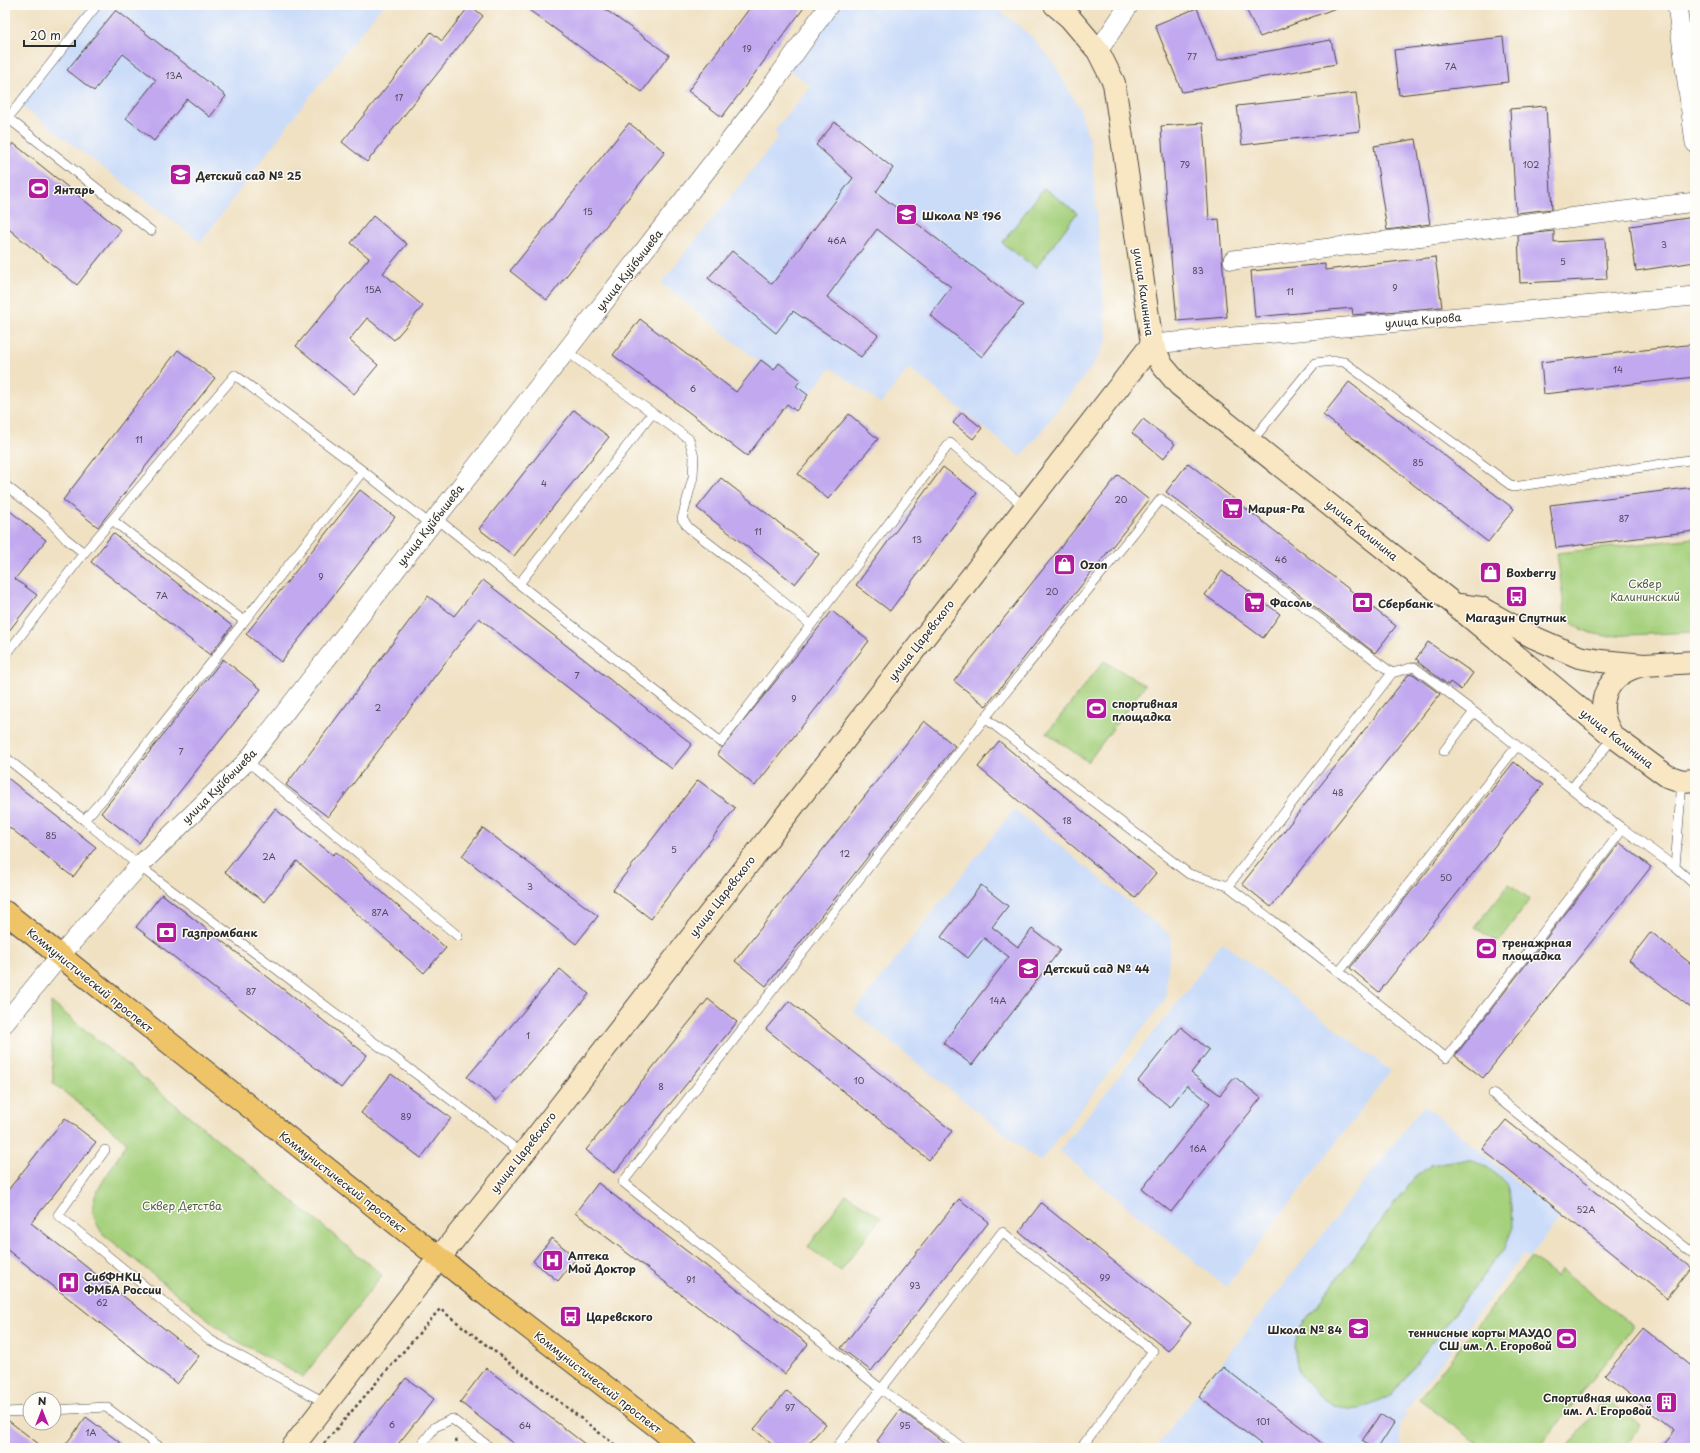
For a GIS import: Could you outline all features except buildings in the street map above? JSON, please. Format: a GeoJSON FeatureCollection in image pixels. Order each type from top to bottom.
{"type":"FeatureCollection","features":[{"type":"Feature","properties":{"kind":"main road","name":"улица Калинина"},"geometry":{"type":"LineString","coordinates":[[1055,5],[1070,18],[1098,51],[1114,84],[1152,344],[1162,365],[1179,385],[1454,604],[1614,737],[1667,776],[1688,780]]}},
{"type":"Feature","properties":{"kind":"main road","name":"улица Царевского"},"geometry":{"type":"LineString","coordinates":[[292,1448],[439,1258],[523,1154],[1152,344]]}},
{"type":"Feature","properties":{"kind":"main road"},"geometry":{"type":"LineString","coordinates":[[1454,604],[1481,608],[1533,638],[1579,657],[1601,661],[1644,665],[1695,662]]}},
{"type":"Feature","properties":{"kind":"main road"},"geometry":{"type":"LineString","coordinates":[[1614,737],[1606,726],[1603,712],[1604,698],[1609,685],[1618,675],[1630,668],[1644,665]]}},
{"type":"Feature","properties":{"kind":"main road","name":"Коммунистический проспект"},"geometry":{"type":"LineString","coordinates":[[5,912],[439,1258],[685,1448]]}},
{"type":"Feature","properties":{"kind":"street","name":"улица Куйбышева"},"geometry":{"type":"LineString","coordinates":[[5,1023],[60,956],[139,866],[247,761],[766,94],[829,5]]}},
{"type":"Feature","properties":{"kind":"street"},"geometry":{"type":"LineString","coordinates":[[1098,51],[1130,5]]}},
{"type":"Feature","properties":{"kind":"street"},"geometry":{"type":"LineString","coordinates":[[1678,5],[1695,143]]}},
{"type":"Feature","properties":{"kind":"street"},"geometry":{"type":"LineString","coordinates":[[1233,260],[1695,202]]}},
{"type":"Feature","properties":{"kind":"street","name":"улица Кирова"},"geometry":{"type":"LineString","coordinates":[[1152,344],[1695,296]]}},
{"type":"Feature","properties":{"kind":"lane"},"geometry":{"type":"LineString","coordinates":[[97,5],[8,118],[151,231]]}},
{"type":"Feature","properties":{"kind":"lane"},"geometry":{"type":"LineString","coordinates":[[566,351],[688,439],[694,458],[693,477],[682,518],[689,528],[762,584],[811,625]]}},
{"type":"Feature","properties":{"kind":"lane"},"geometry":{"type":"LineString","coordinates":[[1251,442],[1315,363],[1334,361],[1344,362],[1513,487],[1695,460]]}},
{"type":"Feature","properties":{"kind":"lane"},"geometry":{"type":"LineString","coordinates":[[5,656],[84,553],[235,375],[363,471],[519,584],[721,742],[950,443],[1025,506]]}},
{"type":"Feature","properties":{"kind":"lane"},"geometry":{"type":"LineString","coordinates":[[519,584],[652,414]]}},
{"type":"Feature","properties":{"kind":"lane"},"geometry":{"type":"LineString","coordinates":[[84,820],[105,797],[363,471]]}},
{"type":"Feature","properties":{"kind":"lane"},"geometry":{"type":"LineString","coordinates":[[5,484],[46,516],[65,538],[84,553]]}},
{"type":"Feature","properties":{"kind":"lane"},"geometry":{"type":"LineString","coordinates":[[963,1448],[881,1389],[623,1182],[985,718],[1161,499],[1392,673]]}},
{"type":"Feature","properties":{"kind":"lane"},"geometry":{"type":"LineString","coordinates":[[112,520],[244,622]]}},
{"type":"Feature","properties":{"kind":"lane"},"geometry":{"type":"LineString","coordinates":[[1228,886],[1392,673],[1414,667],[1623,829],[1675,866],[1695,885]]}},
{"type":"Feature","properties":{"kind":"lane"},"geometry":{"type":"LineString","coordinates":[[1444,751],[1474,712]]}},
{"type":"Feature","properties":{"kind":"lane"},"geometry":{"type":"LineString","coordinates":[[985,718],[1189,874],[1228,886],[1339,972],[1446,1058],[1623,829]]}},
{"type":"Feature","properties":{"kind":"lane"},"geometry":{"type":"LineString","coordinates":[[1572,788],[1614,737]]}},
{"type":"Feature","properties":{"kind":"lane"},"geometry":{"type":"LineString","coordinates":[[1339,972],[1517,746]]}},
{"type":"Feature","properties":{"kind":"lane"},"geometry":{"type":"LineString","coordinates":[[5,757],[139,866],[523,1154]]}},
{"type":"Feature","properties":{"kind":"lane"},"geometry":{"type":"LineString","coordinates":[[247,761],[458,936]]}},
{"type":"Feature","properties":{"kind":"lane"},"geometry":{"type":"LineString","coordinates":[[1675,866],[1688,780]]}},
{"type":"Feature","properties":{"kind":"lane"},"geometry":{"type":"LineString","coordinates":[[1493,1094],[1695,1255]]}},
{"type":"Feature","properties":{"kind":"lane"},"geometry":{"type":"LineString","coordinates":[[105,1150],[58,1215],[210,1340],[326,1403]]}},
{"type":"Feature","properties":{"kind":"lane"},"geometry":{"type":"LineString","coordinates":[[836,1448],[1002,1232],[1153,1351],[1081,1448]]}},
{"type":"Feature","properties":{"kind":"lane"},"geometry":{"type":"LineString","coordinates":[[62,1410],[106,1407],[161,1448]]}},
{"type":"Feature","properties":{"kind":"lane"},"geometry":{"type":"LineString","coordinates":[[5,1412],[22,1411]]}},
{"type":"Feature","properties":{"kind":"lane"},"geometry":{"type":"LineString","coordinates":[[418,1448],[435,1427],[452,1419],[491,1448]]}},
{"type":"Feature","properties":{"kind":"path"},"geometry":{"type":"LineString","coordinates":[[320,1448],[440,1309],[620,1448]]}},
{"type":"Feature","properties":{"kind":"shaded area","name":"Детский сад № 25"},"geometry":{"type":"Polygon","coordinates":[[[89,5],[383,5],[300,109],[201,242],[15,101],[89,5]]]}},
{"type":"Feature","properties":{"kind":"shaded area","name":"Школа № 196"},"geometry":{"type":"Polygon","coordinates":[[[836,5],[993,5],[1032,37],[1053,62],[1080,109],[1091,146],[1107,341],[1094,364],[1021,457],[909,368],[881,404],[831,368],[796,412],[748,375],[758,361],[661,283],[778,138],[775,130],[811,86],[787,68],[836,5]]]}},
{"type":"Feature","properties":{"kind":"shaded area","name":"Детский сад № 44"},"geometry":{"type":"Polygon","coordinates":[[[1014,809],[1171,936],[1165,1000],[1040,1162],[854,1012],[1014,809]]]}},
{"type":"Feature","properties":{"kind":"shaded area"},"geometry":{"type":"Polygon","coordinates":[[[1222,942],[1391,1071],[1226,1287],[1059,1151],[1189,988],[1222,942]]]}},
{"type":"Feature","properties":{"kind":"shaded area","name":"Школа № 84"},"geometry":{"type":"Polygon","coordinates":[[[1424,1105],[1561,1218],[1529,1258],[1523,1254],[1404,1412],[1407,1415],[1399,1424],[1402,1448],[1155,1448],[1424,1105]]]}},
{"type":"Feature","properties":{"kind":"green space"},"geometry":{"type":"Polygon","coordinates":[[[1044,188],[1077,213],[1036,268],[1002,243],[1044,188]]]}},
{"type":"Feature","properties":{"kind":"green space","name":"Сквер Калининский"},"geometry":{"type":"Polygon","coordinates":[[[1695,538],[1695,632],[1606,636],[1591,633],[1578,628],[1565,615],[1557,553],[1695,538]]]}},
{"type":"Feature","properties":{"kind":"green space","name":"спортивная площадка"},"geometry":{"type":"Polygon","coordinates":[[[1104,661],[1145,685],[1088,762],[1047,733],[1104,661]]]}},
{"type":"Feature","properties":{"kind":"green space"},"geometry":{"type":"Polygon","coordinates":[[[1509,884],[1530,899],[1497,943],[1475,927],[1509,884]]]}},
{"type":"Feature","properties":{"kind":"green space","name":"Сквер Детства"},"geometry":{"type":"Polygon","coordinates":[[[51,1002],[382,1275],[303,1377],[230,1337],[102,1233],[94,1217],[94,1198],[127,1142],[53,1083],[51,1002]]]}},
{"type":"Feature","properties":{"kind":"green space"},"geometry":{"type":"Polygon","coordinates":[[[1451,1161],[1473,1161],[1491,1169],[1507,1186],[1512,1205],[1513,1227],[1505,1247],[1392,1395],[1371,1405],[1358,1409],[1339,1407],[1330,1403],[1314,1391],[1302,1376],[1298,1368],[1295,1346],[1301,1326],[1414,1178],[1431,1165],[1451,1161]]]}},
{"type":"Feature","properties":{"kind":"green space"},"geometry":{"type":"Polygon","coordinates":[[[846,1194],[881,1217],[841,1271],[808,1247],[846,1194]]]}},
{"type":"Feature","properties":{"kind":"green space"},"geometry":{"type":"Polygon","coordinates":[[[1531,1257],[1556,1277],[1562,1270],[1634,1326],[1539,1448],[1482,1448],[1419,1399],[1531,1257]]]}},
{"type":"Feature","properties":{"kind":"green space"},"geometry":{"type":"Polygon","coordinates":[[[1606,1398],[1640,1426],[1623,1448],[1566,1448],[1606,1398]]]}},
{"type":"Feature","properties":{"kind":"place","name":"Детский сад № 25"},"geometry":{"type":"Point","coordinates":[181,175]}},
{"type":"Feature","properties":{"kind":"place","name":"Янтарь"},"geometry":{"type":"Point","coordinates":[38,189]}},
{"type":"Feature","properties":{"kind":"place","name":"Школа № 196"},"geometry":{"type":"Point","coordinates":[906,215]}},
{"type":"Feature","properties":{"kind":"place","name":"Мария-Ра"},"geometry":{"type":"Point","coordinates":[1232,508]}},
{"type":"Feature","properties":{"kind":"place","name":"Ozon"},"geometry":{"type":"Point","coordinates":[1064,564]}},
{"type":"Feature","properties":{"kind":"place","name":"Boxberry"},"geometry":{"type":"Point","coordinates":[1490,572]}},
{"type":"Feature","properties":{"kind":"place","name":"Магазин Спутник"},"geometry":{"type":"Point","coordinates":[1516,597]}},
{"type":"Feature","properties":{"kind":"place","name":"Фасоль"},"geometry":{"type":"Point","coordinates":[1255,602]}},
{"type":"Feature","properties":{"kind":"place","name":"Сбербанк"},"geometry":{"type":"Point","coordinates":[1362,603]}},
{"type":"Feature","properties":{"kind":"place","name":"спортивная площадка"},"geometry":{"type":"Point","coordinates":[1096,709]}},
{"type":"Feature","properties":{"kind":"place","name":"Газпромбанк"},"geometry":{"type":"Point","coordinates":[166,932]}},
{"type":"Feature","properties":{"kind":"place","name":"тренажрная площадка"},"geometry":{"type":"Point","coordinates":[1486,948]}},
{"type":"Feature","properties":{"kind":"place","name":"Детский сад № 44"},"geometry":{"type":"Point","coordinates":[1028,968]}},
{"type":"Feature","properties":{"kind":"place","name":"Аптека Мой Доктор"},"geometry":{"type":"Point","coordinates":[553,1261]}},
{"type":"Feature","properties":{"kind":"place","name":"СибФНКЦ ФМБА России"},"geometry":{"type":"Point","coordinates":[69,1282]}},
{"type":"Feature","properties":{"kind":"place","name":"Царевского"},"geometry":{"type":"Point","coordinates":[570,1316]}},
{"type":"Feature","properties":{"kind":"place","name":"Школа № 84"},"geometry":{"type":"Point","coordinates":[1358,1329]}},
{"type":"Feature","properties":{"kind":"place","name":"теннисные корты МАУДО СШ им. Л. Егоровой"},"geometry":{"type":"Point","coordinates":[1567,1338]}},
{"type":"Feature","properties":{"kind":"place","name":"Спортивная школа им. Л. Егоровой"},"geometry":{"type":"Point","coordinates":[1667,1403]}}]}
